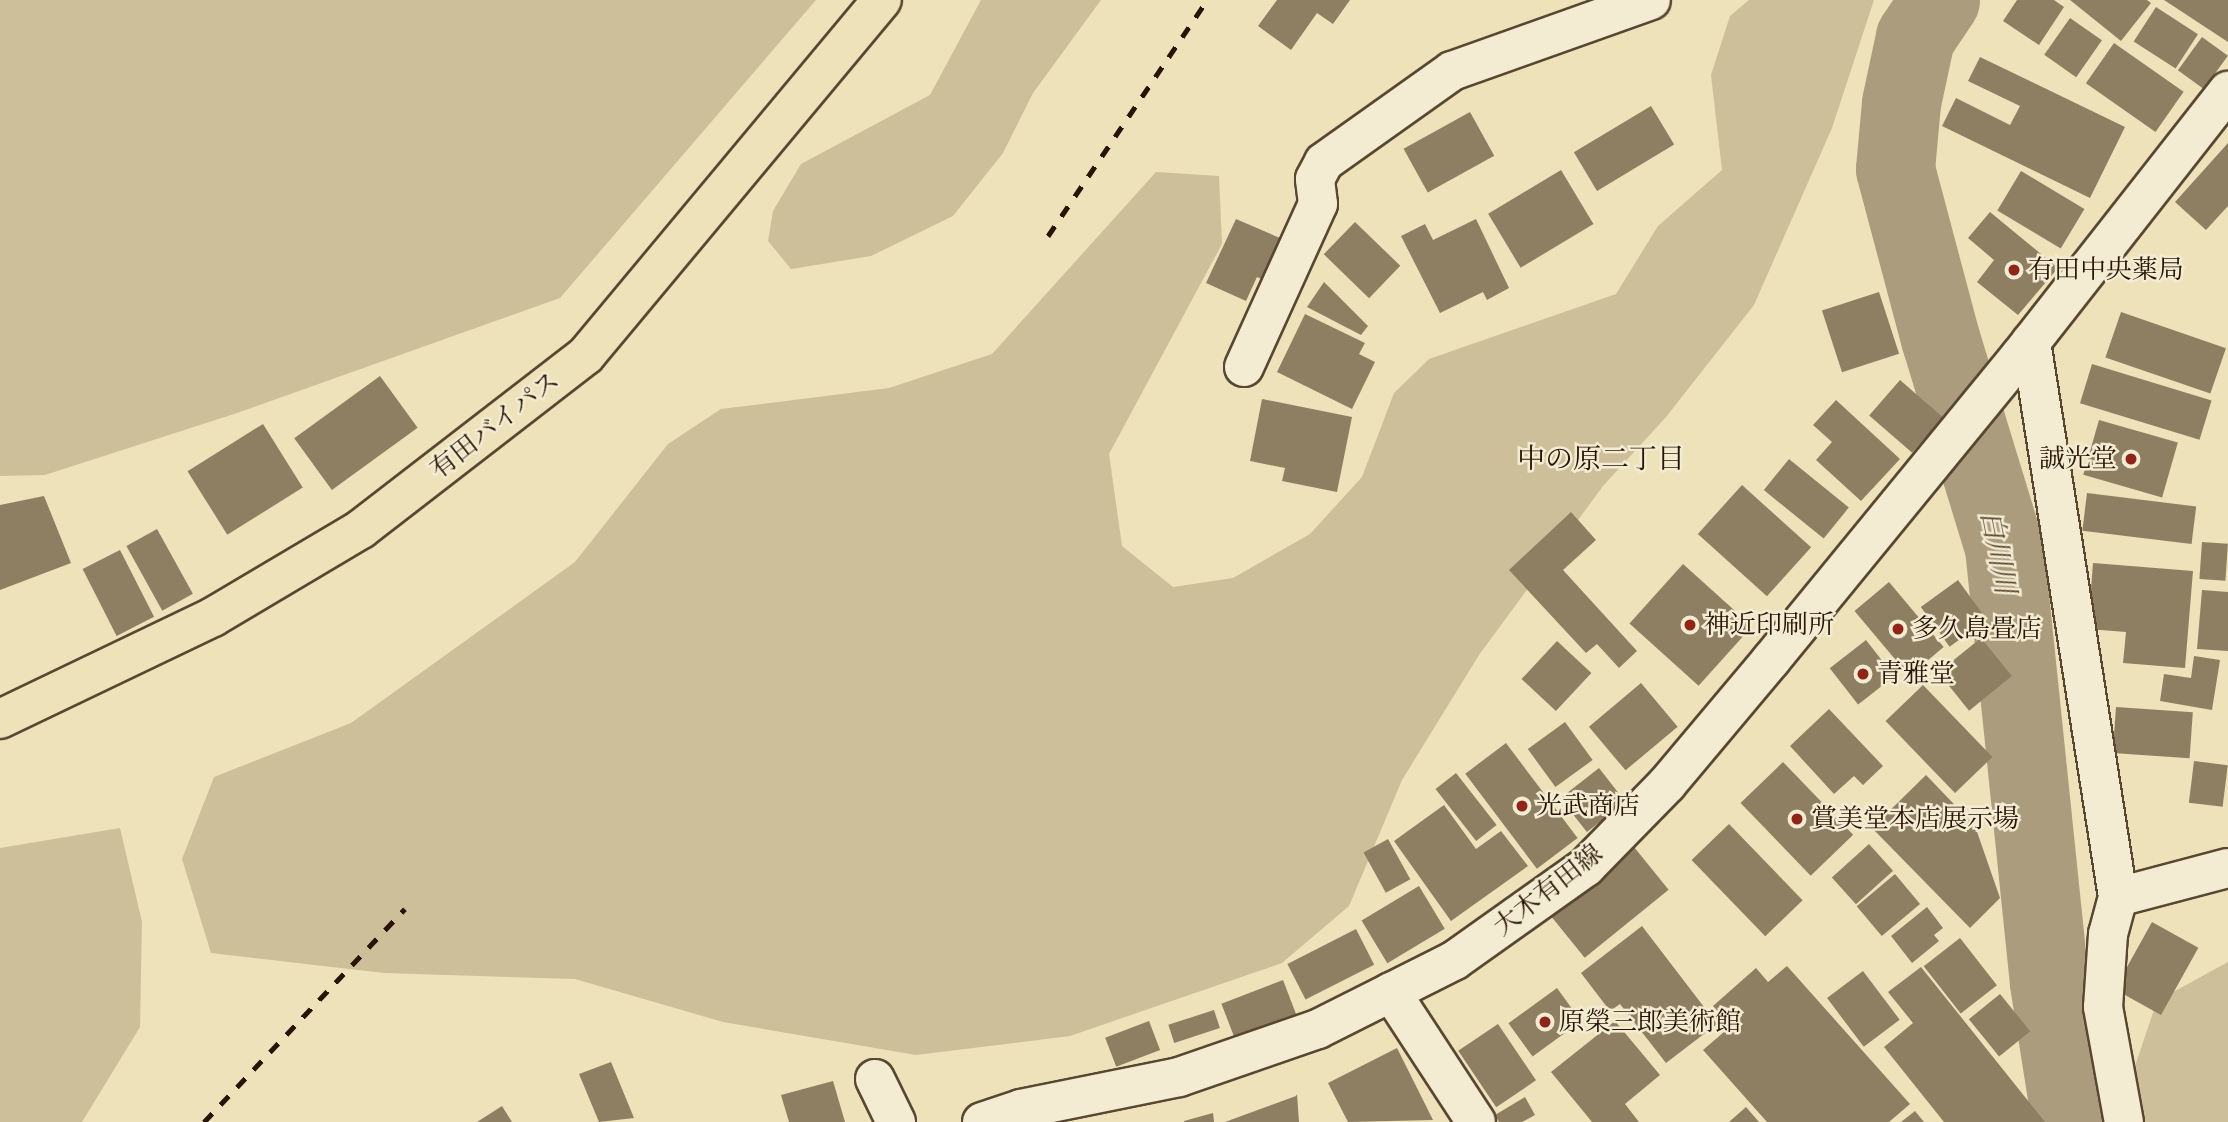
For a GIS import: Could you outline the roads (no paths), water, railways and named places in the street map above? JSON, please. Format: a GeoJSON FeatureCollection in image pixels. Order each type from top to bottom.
{"type":"FeatureCollection","features":[{"type":"Feature","properties":{"kind":"highway","name":"有田バイパス"},"geometry":{"type":"LineString","coordinates":[[0,719],[213,617],[361,529],[586,355],[882,0]]}},
{"type":"Feature","properties":{"kind":"street"},"geometry":{"type":"LineString","coordinates":[[1244,367],[1318,204],[1315,179],[1324,162],[1452,71],[1651,0]]}},
{"type":"Feature","properties":{"kind":"street","name":"大木有田線"},"geometry":{"type":"LineString","coordinates":[[982,1122],[1021,1109],[1179,1077],[1318,1029],[1455,960],[1586,867],[1667,783],[2031,342],[2228,91]]}},
{"type":"Feature","properties":{"kind":"street"},"geometry":{"type":"LineString","coordinates":[[2031,342],[2118,897],[2108,934],[2103,1007],[2124,1122]]}},
{"type":"Feature","properties":{"kind":"street"},"geometry":{"type":"LineString","coordinates":[[2118,897],[2228,868]]}},
{"type":"Feature","properties":{"kind":"street"},"geometry":{"type":"LineString","coordinates":[[1391,992],[1476,1122]]}},
{"type":"Feature","properties":{"kind":"street"},"geometry":{"type":"LineString","coordinates":[[875,1079],[896,1122]]}},
{"type":"Feature","properties":{"kind":"waterway","name":"白川川"},"geometry":{"type":"LineString","coordinates":[[1940,0],[1915,37],[1901,103],[1895,169],[1940,338],[2004,547],[2049,983],[2071,1122]]}},
{"type":"Feature","properties":{"kind":"railway"},"geometry":{"type":"LineString","coordinates":[[1048,236],[1207,0]]}},
{"type":"Feature","properties":{"kind":"railway"},"geometry":{"type":"LineString","coordinates":[[204,1122],[405,909]]}},
{"type":"Feature","properties":{"kind":"place","name":"有田中央薬局"},"geometry":{"type":"Point","coordinates":[2014,270]}},
{"type":"Feature","properties":{"kind":"place","name":"誠光堂"},"geometry":{"type":"Point","coordinates":[2131,459]}},
{"type":"Feature","properties":{"kind":"place","name":"神近印刷所"},"geometry":{"type":"Point","coordinates":[1690,625]}},
{"type":"Feature","properties":{"kind":"place","name":"多久島畳店"},"geometry":{"type":"Point","coordinates":[1898,629]}},
{"type":"Feature","properties":{"kind":"place","name":"青雅堂"},"geometry":{"type":"Point","coordinates":[1863,674]}},
{"type":"Feature","properties":{"kind":"place","name":"光武商店"},"geometry":{"type":"Point","coordinates":[1522,806]}},
{"type":"Feature","properties":{"kind":"place","name":"賞美堂本店展示場"},"geometry":{"type":"Point","coordinates":[1797,819]}},
{"type":"Feature","properties":{"kind":"place","name":"原榮三郎美術館"},"geometry":{"type":"Point","coordinates":[1545,1022]}},
{"type":"Feature","properties":{"kind":"district","name":"中の原二丁目"},"geometry":{"type":"Point","coordinates":[1601,458]}}]}
